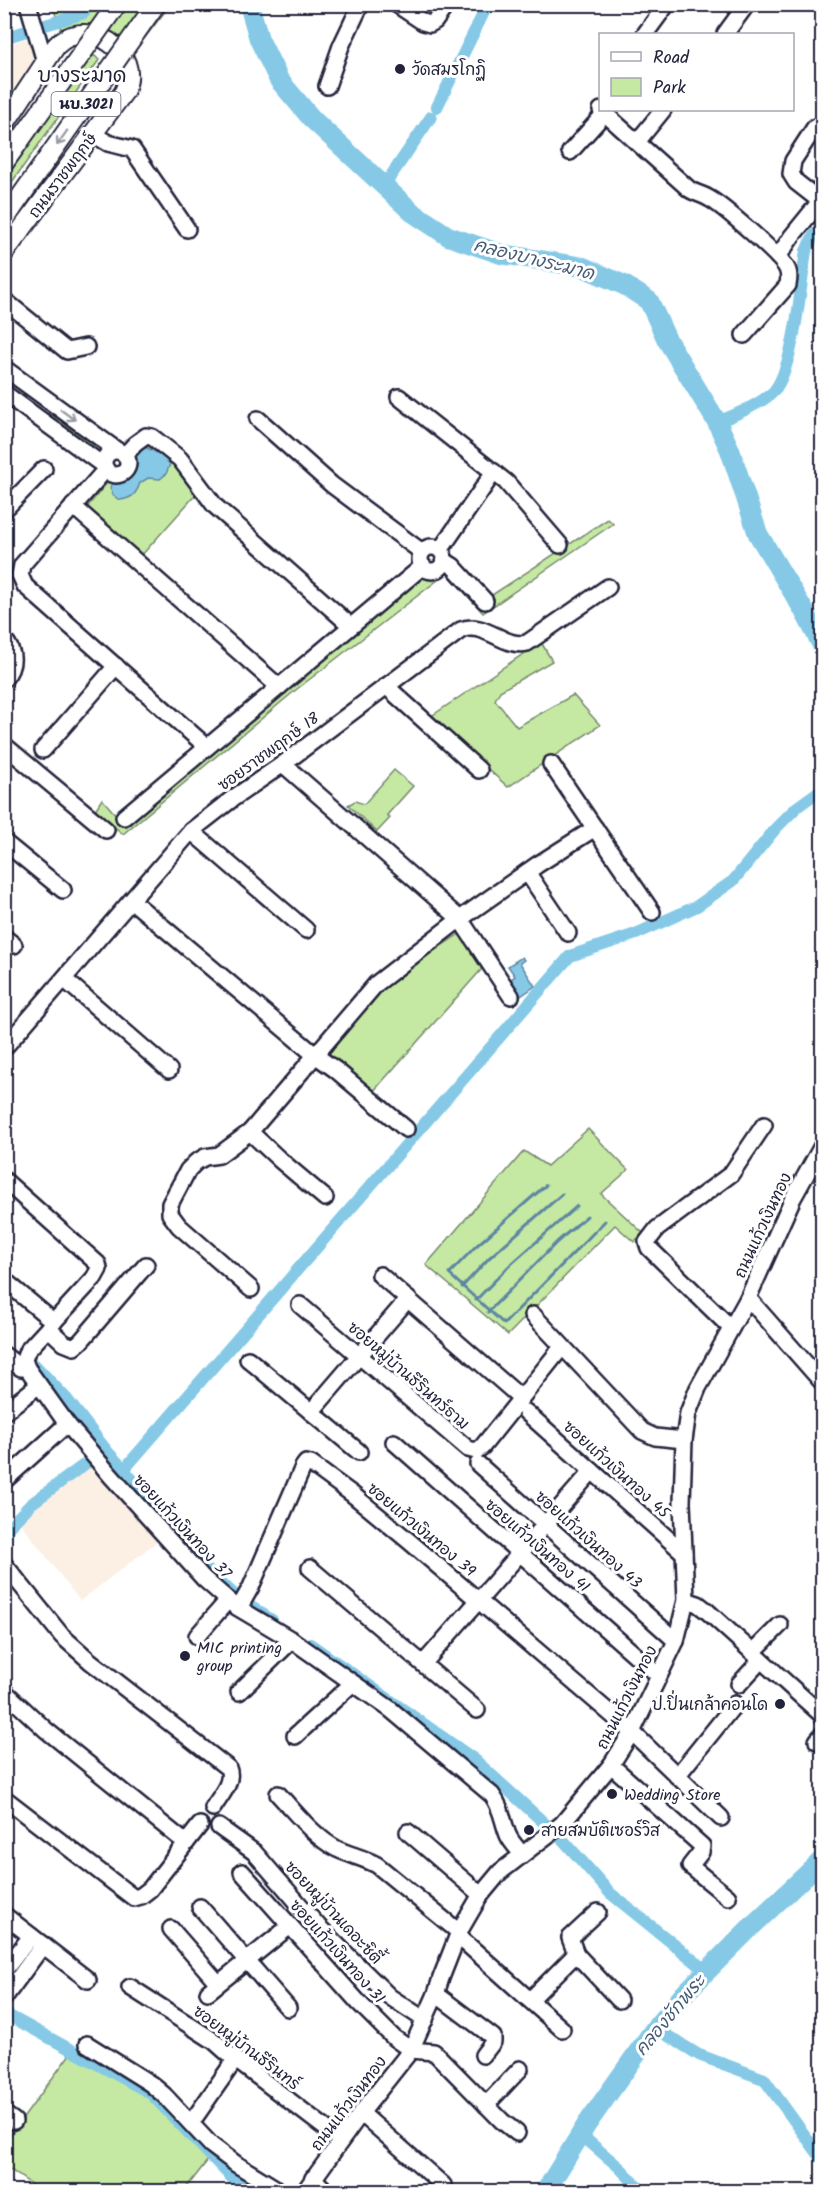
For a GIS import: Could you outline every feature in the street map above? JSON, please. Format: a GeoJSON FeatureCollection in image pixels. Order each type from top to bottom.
{"type":"FeatureCollection","features":[{"type":"Feature","properties":{"kind":"main road","name":"นบ.3021"},"geometry":{"type":"LineString","coordinates":[[4,164],[117,4]]}},
{"type":"Feature","properties":{"kind":"main road","name":"ถนนราชพฤกษ์"},"geometry":{"type":"LineString","coordinates":[[4,221],[156,4]]}},
{"type":"Feature","properties":{"kind":"main road","name":"ถนนราชพฤกษ์"},"geometry":{"type":"LineString","coordinates":[[4,125],[62,40],[87,32],[112,44],[123,55],[130,75],[128,83],[4,253]]}},
{"type":"Feature","properties":{"kind":"street"},"geometry":{"type":"LineString","coordinates":[[327,86],[341,46],[362,4]]}},
{"type":"Feature","properties":{"kind":"street"},"geometry":{"type":"LineString","coordinates":[[396,4],[423,22],[430,24],[435,21],[447,4]]}},
{"type":"Feature","properties":{"kind":"street"},"geometry":{"type":"LineString","coordinates":[[646,33],[667,4]]}},
{"type":"Feature","properties":{"kind":"street"},"geometry":{"type":"LineString","coordinates":[[726,33],[747,4]]}},
{"type":"Feature","properties":{"kind":"street"},"geometry":{"type":"LineString","coordinates":[[32,18],[45,62]]}},
{"type":"Feature","properties":{"kind":"street"},"geometry":{"type":"LineString","coordinates":[[570,152],[600,111]]}},
{"type":"Feature","properties":{"kind":"street"},"geometry":{"type":"LineString","coordinates":[[605,111],[689,189],[712,200],[778,257],[786,267],[789,276],[788,285],[744,335]]}},
{"type":"Feature","properties":{"kind":"street"},"geometry":{"type":"LineString","coordinates":[[637,142],[662,111]]}},
{"type":"Feature","properties":{"kind":"street"},"geometry":{"type":"LineString","coordinates":[[778,257],[818,204],[819,200],[796,183],[790,174],[793,161],[815,127]]}},
{"type":"Feature","properties":{"kind":"street"},"geometry":{"type":"LineString","coordinates":[[93,134],[108,143],[132,149],[187,229]]}},
{"type":"Feature","properties":{"kind":"street"},"geometry":{"type":"LineString","coordinates":[[4,300],[67,351],[86,347]]}},
{"type":"Feature","properties":{"kind":"street"},"geometry":{"type":"LineString","coordinates":[[4,368],[121,453],[128,462],[124,472],[112,474],[4,393]]}},
{"type":"Feature","properties":{"kind":"street"},"geometry":{"type":"LineString","coordinates":[[24,407],[36,390]]}},
{"type":"Feature","properties":{"kind":"street"},"geometry":{"type":"LineString","coordinates":[[399,398],[508,484],[560,545]]}},
{"type":"Feature","properties":{"kind":"street"},"geometry":{"type":"LineString","coordinates":[[37,417],[50,401]]}},
{"type":"Feature","properties":{"kind":"street"},"geometry":{"type":"LineString","coordinates":[[258,419],[332,485],[422,559],[427,570],[435,571],[442,566],[443,555],[494,472]]}},
{"type":"Feature","properties":{"kind":"street"},"geometry":{"type":"LineString","coordinates":[[121,453],[146,436],[156,440],[180,459],[215,506],[351,626]]}},
{"type":"Feature","properties":{"kind":"street"},"geometry":{"type":"LineString","coordinates":[[105,467],[22,565],[20,575],[25,586],[207,747]]}},
{"type":"Feature","properties":{"kind":"street"},"geometry":{"type":"LineString","coordinates":[[4,510],[44,469]]}},
{"type":"Feature","properties":{"kind":"street"},"geometry":{"type":"LineString","coordinates":[[73,506],[279,687]]}},
{"type":"Feature","properties":{"kind":"street"},"geometry":{"type":"LineString","coordinates":[[124,817],[351,626],[422,559],[432,546],[485,601]]}},
{"type":"Feature","properties":{"kind":"street","name":"ซอยราชพฤกษ์ 18"},"geometry":{"type":"LineString","coordinates":[[4,1048],[191,831],[232,799],[283,764],[460,630],[467,627],[479,628],[520,645],[527,643],[608,587]]}},
{"type":"Feature","properties":{"kind":"street"},"geometry":{"type":"LineString","coordinates":[[4,639],[14,659],[9,674],[4,679]]}},
{"type":"Feature","properties":{"kind":"street"},"geometry":{"type":"LineString","coordinates":[[43,750],[116,666]]}},
{"type":"Feature","properties":{"kind":"street"},"geometry":{"type":"LineString","coordinates":[[386,686],[479,770]]}},
{"type":"Feature","properties":{"kind":"street"},"geometry":{"type":"LineString","coordinates":[[4,745],[106,830]]}},
{"type":"Feature","properties":{"kind":"street"},"geometry":{"type":"LineString","coordinates":[[283,764],[460,919],[511,996]]}},
{"type":"Feature","properties":{"kind":"street"},"geometry":{"type":"LineString","coordinates":[[551,764],[652,912]]}},
{"type":"Feature","properties":{"kind":"street"},"geometry":{"type":"LineString","coordinates":[[251,1289],[179,1226],[170,1214],[170,1204],[176,1191],[196,1162],[205,1157],[219,1155],[250,1132],[376,984],[460,919],[595,828]]}},
{"type":"Feature","properties":{"kind":"street"},"geometry":{"type":"LineString","coordinates":[[191,831],[306,930]]}},
{"type":"Feature","properties":{"kind":"street"},"geometry":{"type":"LineString","coordinates":[[4,842],[63,890]]}},
{"type":"Feature","properties":{"kind":"street"},"geometry":{"type":"LineString","coordinates":[[527,872],[568,933]]}},
{"type":"Feature","properties":{"kind":"street"},"geometry":{"type":"LineString","coordinates":[[132,901],[406,1129]]}},
{"type":"Feature","properties":{"kind":"street"},"geometry":{"type":"LineString","coordinates":[[64,979],[169,1070]]}},
{"type":"Feature","properties":{"kind":"street"},"geometry":{"type":"LineString","coordinates":[[731,1328],[649,1248],[647,1242],[657,1229],[732,1174],[764,1125]]}},
{"type":"Feature","properties":{"kind":"street"},"geometry":{"type":"LineString","coordinates":[[250,1132],[326,1198]]}},
{"type":"Feature","properties":{"kind":"street","name":"ถนนแก้วเงินทอง"},"geometry":{"type":"LineString","coordinates":[[304,2192],[341,2139],[411,2050],[436,1994],[458,1934],[481,1894],[500,1872],[562,1824],[611,1765],[632,1732],[676,1641],[686,1600],[682,1502],[684,1440],[688,1413],[698,1388],[748,1298],[794,1198],[822,1146]]}},
{"type":"Feature","properties":{"kind":"street"},"geometry":{"type":"LineString","coordinates":[[4,1180],[98,1264],[99,1269],[94,1278],[27,1351],[24,1360],[27,1368],[21,1368],[4,1355]]}},
{"type":"Feature","properties":{"kind":"street"},"geometry":{"type":"LineString","coordinates":[[4,1280],[51,1325],[64,1343],[74,1347],[146,1265]]}},
{"type":"Feature","properties":{"kind":"street","name":"ซอยแก้วเงินทอง 45"},"geometry":{"type":"LineString","coordinates":[[380,1275],[684,1553]]}},
{"type":"Feature","properties":{"kind":"street"},"geometry":{"type":"LineString","coordinates":[[748,1298],[822,1382]]}},
{"type":"Feature","properties":{"kind":"street"},"geometry":{"type":"LineString","coordinates":[[311,1412],[408,1299]]}},
{"type":"Feature","properties":{"kind":"street","name":"ซอยหมู่บ้านธีรินทร์ธาม"},"geometry":{"type":"LineString","coordinates":[[300,1305],[468,1449],[476,1451],[524,1405],[562,1347]]}},
{"type":"Feature","properties":{"kind":"street"},"geometry":{"type":"LineString","coordinates":[[533,1315],[642,1431],[655,1437],[684,1440]]}},
{"type":"Feature","properties":{"kind":"street"},"geometry":{"type":"LineString","coordinates":[[248,1359],[359,1452]]}},
{"type":"Feature","properties":{"kind":"street","name":"ซอยแก้วเงินทอง 37"},"geometry":{"type":"LineString","coordinates":[[27,1368],[67,1424],[204,1579],[235,1605],[292,1640],[390,1709],[492,1795],[503,1814],[508,1836],[522,1854]]}},
{"type":"Feature","properties":{"kind":"street"},"geometry":{"type":"LineString","coordinates":[[4,1412],[39,1385]]}},
{"type":"Feature","properties":{"kind":"street"},"geometry":{"type":"LineString","coordinates":[[4,1481],[67,1424]]}},
{"type":"Feature","properties":{"kind":"street","name":"ซอยแก้วเงินทอง 41"},"geometry":{"type":"LineString","coordinates":[[394,1442],[658,1675]]}},
{"type":"Feature","properties":{"kind":"street","name":"ซอยแก้วเงินทอง 39"},"geometry":{"type":"LineString","coordinates":[[197,1636],[235,1605],[251,1587],[303,1467],[308,1463],[352,1494],[479,1600],[632,1732],[722,1818]]}},
{"type":"Feature","properties":{"kind":"street","name":"ซอยแก้วเงินทอง 43"},"geometry":{"type":"LineString","coordinates":[[478,1464],[676,1641]]}},
{"type":"Feature","properties":{"kind":"street"},"geometry":{"type":"LineString","coordinates":[[423,1664],[592,1471]]}},
{"type":"Feature","properties":{"kind":"street"},"geometry":{"type":"LineString","coordinates":[[4,1564],[62,1636],[90,1661],[228,1768],[231,1774],[229,1782],[213,1808]]}},
{"type":"Feature","properties":{"kind":"street"},"geometry":{"type":"LineString","coordinates":[[310,1568],[477,1710]]}},
{"type":"Feature","properties":{"kind":"street"},"geometry":{"type":"LineString","coordinates":[[686,1600],[698,1604],[707,1611],[822,1714]]}},
{"type":"Feature","properties":{"kind":"street"},"geometry":{"type":"LineString","coordinates":[[739,1684],[780,1625]]}},
{"type":"Feature","properties":{"kind":"street"},"geometry":{"type":"LineString","coordinates":[[239,1692],[292,1640]]}},
{"type":"Feature","properties":{"kind":"street"},"geometry":{"type":"LineString","coordinates":[[295,1736],[354,1683]]}},
{"type":"Feature","properties":{"kind":"street"},"geometry":{"type":"LineString","coordinates":[[4,1691],[46,1730],[186,1843]]}},
{"type":"Feature","properties":{"kind":"street"},"geometry":{"type":"LineString","coordinates":[[677,1776],[735,1704]]}},
{"type":"Feature","properties":{"kind":"street"},"geometry":{"type":"LineString","coordinates":[[611,1765],[702,1846],[701,1852],[690,1866],[728,1897]]}},
{"type":"Feature","properties":{"kind":"street"},"geometry":{"type":"LineString","coordinates":[[278,1794],[323,1840],[377,1865],[458,1934],[562,2029]]}},
{"type":"Feature","properties":{"kind":"street"},"geometry":{"type":"LineString","coordinates":[[4,1798],[134,1898],[150,1890],[200,1825],[200,1814],[206,1809],[213,1808]]}},
{"type":"Feature","properties":{"kind":"street"},"geometry":{"type":"LineString","coordinates":[[213,1808],[221,1816],[219,1827]]}},
{"type":"Feature","properties":{"kind":"street","name":"ซอยหมู่บ้านเดอะซิตี้"},"geometry":{"type":"LineString","coordinates":[[200,1825],[209,1831],[219,1827],[254,1852],[318,1926],[390,1997],[425,2020]]}},
{"type":"Feature","properties":{"kind":"street"},"geometry":{"type":"LineString","coordinates":[[408,1832],[481,1894]]}},
{"type":"Feature","properties":{"kind":"street","name":"ซอยแก้วเงินทอง 31"},"geometry":{"type":"LineString","coordinates":[[242,1872],[380,2024],[411,2050]]}},
{"type":"Feature","properties":{"kind":"street"},"geometry":{"type":"LineString","coordinates":[[200,1908],[288,2008]]}},
{"type":"Feature","properties":{"kind":"street"},"geometry":{"type":"LineString","coordinates":[[598,1912],[570,1938],[576,1954],[619,2000]]}},
{"type":"Feature","properties":{"kind":"street"},"geometry":{"type":"LineString","coordinates":[[4,1915],[88,1980]]}},
{"type":"Feature","properties":{"kind":"street"},"geometry":{"type":"LineString","coordinates":[[171,1929],[213,1987],[290,1926]]}},
{"type":"Feature","properties":{"kind":"street"},"geometry":{"type":"LineString","coordinates":[[4,1971],[37,1941]]}},
{"type":"Feature","properties":{"kind":"street"},"geometry":{"type":"LineString","coordinates":[[4,1998],[37,1941]]}},
{"type":"Feature","properties":{"kind":"street"},"geometry":{"type":"LineString","coordinates":[[530,2000],[576,1954]]}},
{"type":"Feature","properties":{"kind":"street","name":"ซอยหมู่บ้านธีรินทร์"},"geometry":{"type":"LineString","coordinates":[[130,1987],[214,2041],[341,2139]]}},
{"type":"Feature","properties":{"kind":"street"},"geometry":{"type":"LineString","coordinates":[[436,1994],[494,2037],[494,2042],[483,2055]]}},
{"type":"Feature","properties":{"kind":"street"},"geometry":{"type":"LineString","coordinates":[[87,2044],[151,2084],[212,2145],[236,2164],[280,2191]]}},
{"type":"Feature","properties":{"kind":"street"},"geometry":{"type":"LineString","coordinates":[[411,2050],[434,2052],[517,2133]]}},
{"type":"Feature","properties":{"kind":"street"},"geometry":{"type":"LineString","coordinates":[[191,2123],[236,2060]]}},
{"type":"Feature","properties":{"kind":"street"},"geometry":{"type":"LineString","coordinates":[[486,2105],[520,2069]]}},
{"type":"Feature","properties":{"kind":"street"},"geometry":{"type":"LineString","coordinates":[[361,2113],[443,2184]]}},
{"type":"Feature","properties":{"kind":"street"},"geometry":{"type":"LineString","coordinates":[[313,2178],[327,2192]]}},
{"type":"Feature","properties":{"kind":"shaded area"},"geometry":{"type":"Polygon","coordinates":[[[32,37],[40,55],[5,106],[5,45],[32,37]]]}},
{"type":"Feature","properties":{"kind":"shaded area"},"geometry":{"type":"Polygon","coordinates":[[[94,1462],[160,1539],[80,1601],[19,1521],[94,1462]]]}},
{"type":"Feature","properties":{"kind":"green space"},"geometry":{"type":"Polygon","coordinates":[[[52,5],[170,5],[131,56],[99,26],[89,24],[61,29],[52,5]]]}},
{"type":"Feature","properties":{"kind":"green space"},"geometry":{"type":"Polygon","coordinates":[[[95,56],[99,60],[5,192],[5,180],[89,57],[95,56]]]}},
{"type":"Feature","properties":{"kind":"green space"},"geometry":{"type":"Polygon","coordinates":[[[50,410],[104,447],[99,457],[46,418],[50,410]]]}},
{"type":"Feature","properties":{"kind":"green space"},"geometry":{"type":"Polygon","coordinates":[[[146,441],[162,448],[198,492],[141,556],[88,511],[88,506],[111,478],[125,474],[131,467],[131,457],[146,441]]]}},
{"type":"Feature","properties":{"kind":"green space"},"geometry":{"type":"Polygon","coordinates":[[[608,519],[613,524],[483,613],[447,573],[297,689],[123,834],[95,810],[102,799],[124,824],[423,572],[432,573],[451,568],[489,597],[608,519]]]}},
{"type":"Feature","properties":{"kind":"green space"},"geometry":{"type":"Polygon","coordinates":[[[541,642],[552,661],[500,691],[495,700],[517,727],[573,695],[600,725],[508,787],[430,717],[541,642]]]}},
{"type":"Feature","properties":{"kind":"green space"},"geometry":{"type":"Polygon","coordinates":[[[394,770],[413,786],[387,815],[390,818],[377,832],[348,805],[355,801],[364,804],[394,770]]]}},
{"type":"Feature","properties":{"kind":"green space"},"geometry":{"type":"Polygon","coordinates":[[[461,933],[481,963],[481,970],[372,1093],[327,1056],[379,992],[413,965],[461,933]]]}},
{"type":"Feature","properties":{"kind":"green space"},"geometry":{"type":"Polygon","coordinates":[[[588,1129],[628,1170],[601,1194],[643,1233],[634,1242],[615,1225],[508,1335],[426,1265],[524,1151],[547,1166],[588,1129]]]}},
{"type":"Feature","properties":{"kind":"green space"},"geometry":{"type":"Polygon","coordinates":[[[70,2054],[147,2096],[208,2160],[183,2192],[41,2191],[5,2166],[5,2143],[70,2054]]]}},
{"type":"Feature","properties":{"kind":"water"},"geometry":{"type":"Polygon","coordinates":[[[145,447],[160,454],[170,464],[166,474],[160,479],[148,478],[140,483],[132,496],[119,500],[113,495],[110,487],[113,481],[127,476],[134,468],[135,456],[145,447]]]}},
{"type":"Feature","properties":{"kind":"water"},"geometry":{"type":"Polygon","coordinates":[[[522,957],[524,960],[520,963],[535,986],[521,996],[510,980],[515,976],[508,966],[522,957]]]}},
{"type":"Feature","properties":{"kind":"waterway"},"geometry":{"type":"LineString","coordinates":[[4,38],[84,13],[90,4]]}},
{"type":"Feature","properties":{"kind":"waterway","name":"คลองบางระมาด"},"geometry":{"type":"LineString","coordinates":[[249,4],[259,39],[279,80],[312,119],[412,212],[448,236],[501,254],[583,267],[624,285],[649,301],[667,340],[717,422],[730,450],[758,534],[822,645]]}},
{"type":"Feature","properties":{"kind":"waterway"},"geometry":{"type":"LineString","coordinates":[[437,107],[488,4]]}},
{"type":"Feature","properties":{"kind":"waterway"},"geometry":{"type":"LineString","coordinates":[[384,186],[431,117]]}},
{"type":"Feature","properties":{"kind":"waterway"},"geometry":{"type":"LineString","coordinates":[[717,422],[758,403],[771,394],[779,383],[791,348],[806,251],[814,235],[822,229]]}},
{"type":"Feature","properties":{"kind":"waterway"},"geometry":{"type":"LineString","coordinates":[[4,1532],[31,1504],[89,1461],[107,1451],[123,1468],[127,1466],[570,956],[636,934],[697,906],[733,881],[776,828],[797,807],[822,789]]}},
{"type":"Feature","properties":{"kind":"waterway"},"geometry":{"type":"LineString","coordinates":[[546,1185],[475,1247],[449,1274],[504,1324],[605,1221]]}},
{"type":"Feature","properties":{"kind":"waterway"},"geometry":{"type":"LineString","coordinates":[[462,1287],[489,1258],[562,1194]]}},
{"type":"Feature","properties":{"kind":"waterway"},"geometry":{"type":"LineString","coordinates":[[476,1300],[509,1266],[577,1206]]}},
{"type":"Feature","properties":{"kind":"waterway"},"geometry":{"type":"LineString","coordinates":[[488,1312],[557,1242],[587,1216]]}},
{"type":"Feature","properties":{"kind":"waterway"},"geometry":{"type":"LineString","coordinates":[[35,1365],[66,1398],[107,1451]]}},
{"type":"Feature","properties":{"kind":"waterway"},"geometry":{"type":"LineString","coordinates":[[123,1468],[203,1566],[239,1599],[272,1620]]}},
{"type":"Feature","properties":{"kind":"waterway"},"geometry":{"type":"LineString","coordinates":[[310,1644],[475,1760],[564,1841],[610,1893],[708,1972]]}},
{"type":"Feature","properties":{"kind":"waterway","name":"คลองชักพระ"},"geometry":{"type":"LineString","coordinates":[[545,2192],[587,2124],[655,2028],[685,1993],[822,1860]]}},
{"type":"Feature","properties":{"kind":"waterway"},"geometry":{"type":"LineString","coordinates":[[4,2013],[150,2093],[233,2179],[251,2192]]}},
{"type":"Feature","properties":{"kind":"waterway"},"geometry":{"type":"LineString","coordinates":[[655,2028],[699,2055],[764,2079],[822,2159]]}},
{"type":"Feature","properties":{"kind":"waterway"},"geometry":{"type":"LineString","coordinates":[[580,2134],[620,2168],[643,2192]]}},
{"type":"Feature","properties":{"kind":"place","name":"วัดสมรโกฏิ"},"geometry":{"type":"Point","coordinates":[400,69]}},
{"type":"Feature","properties":{"kind":"place","name":"MIC printing group"},"geometry":{"type":"Point","coordinates":[185,1656]}},
{"type":"Feature","properties":{"kind":"place","name":"ป.ปิ่นเกล้าคอนโด"},"geometry":{"type":"Point","coordinates":[780,1704]}},
{"type":"Feature","properties":{"kind":"place","name":"Wedding Store"},"geometry":{"type":"Point","coordinates":[612,1794]}},
{"type":"Feature","properties":{"kind":"place","name":"สายสมบัติเซอร์วิส"},"geometry":{"type":"Point","coordinates":[529,1830]}},
{"type":"Feature","properties":{"kind":"district","name":"บางระมาด"},"geometry":{"type":"Point","coordinates":[82,75]}}]}
